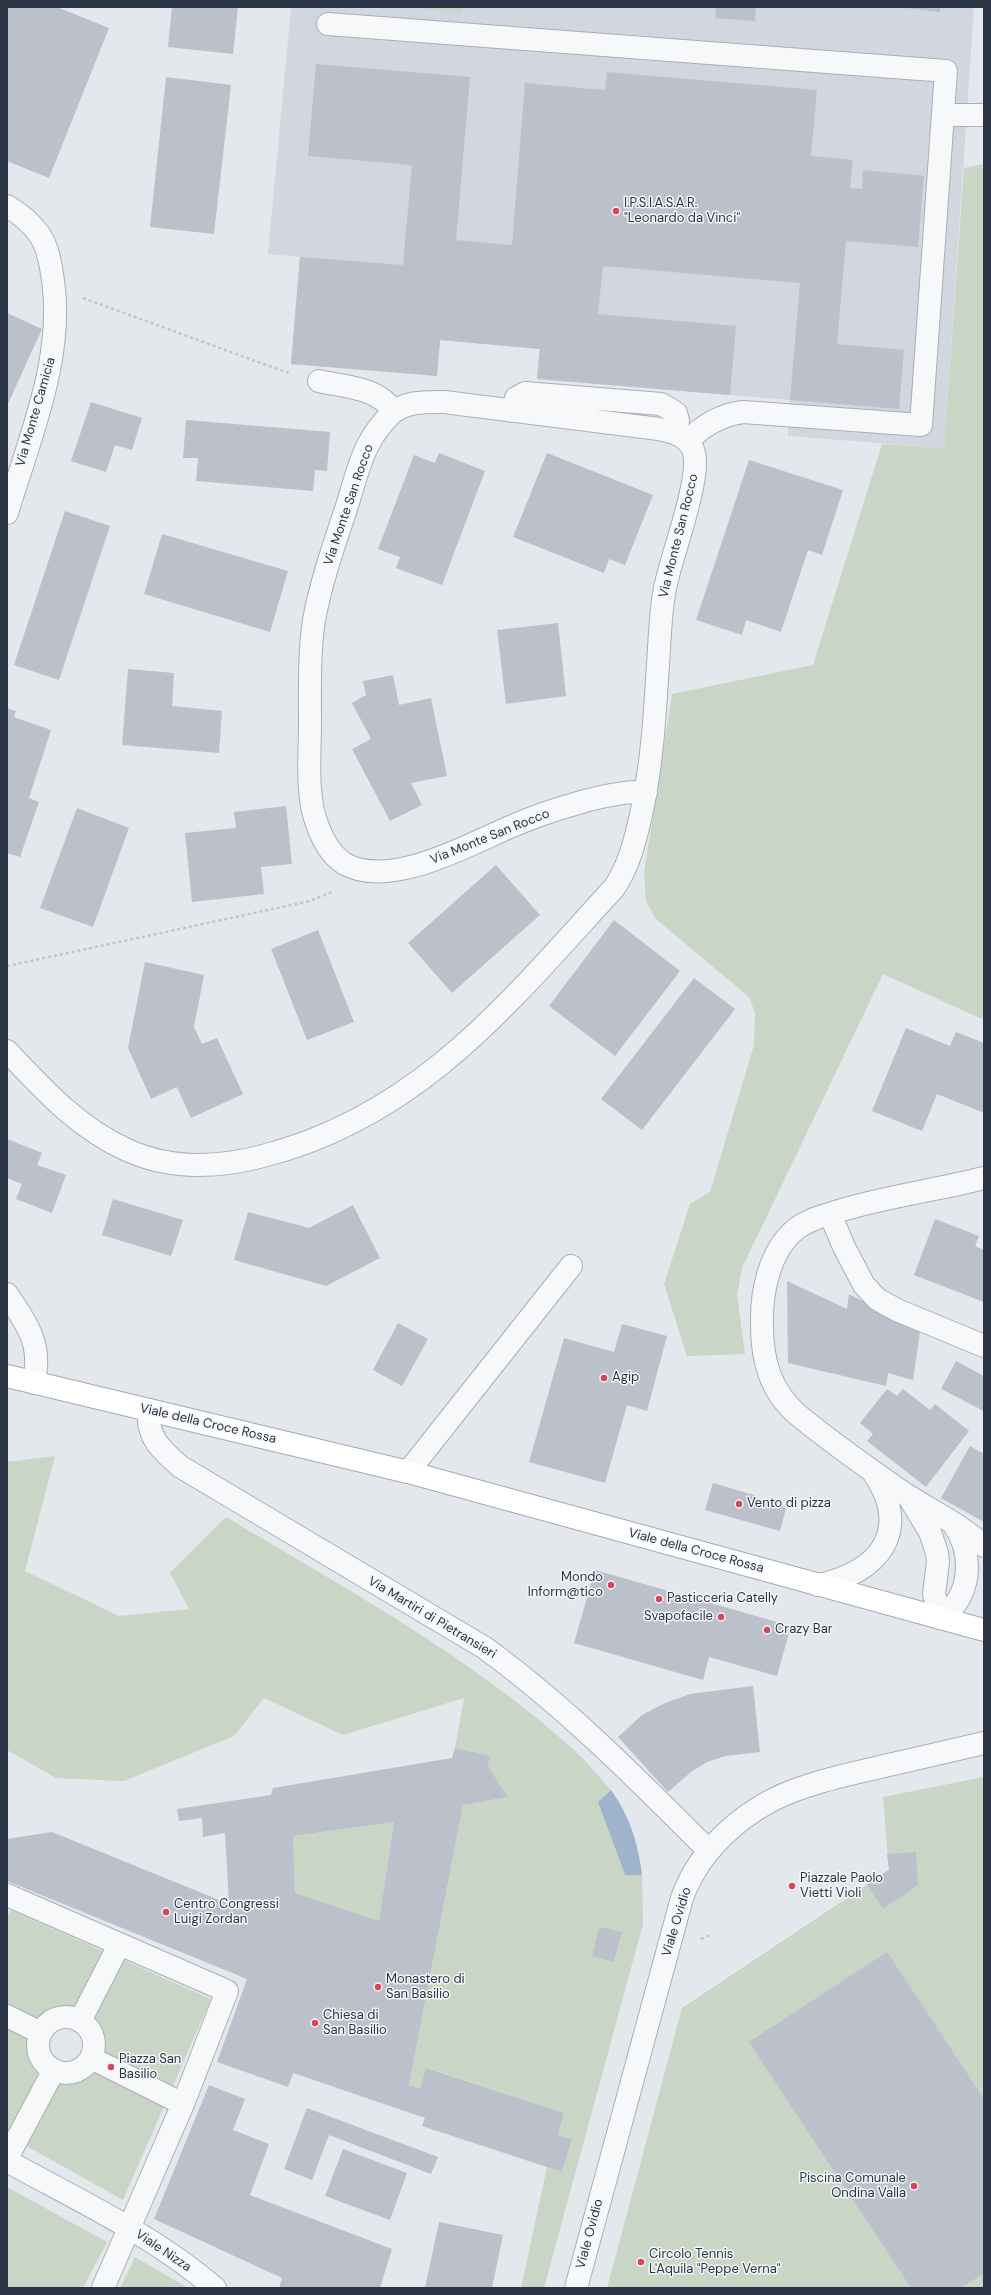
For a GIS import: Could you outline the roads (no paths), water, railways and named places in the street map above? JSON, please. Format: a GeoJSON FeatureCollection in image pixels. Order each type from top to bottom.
{"type":"FeatureCollection","features":[{"type":"Feature","properties":{"kind":"main road","name":"Viale della Croce Rossa"},"geometry":{"type":"LineString","coordinates":[[7,1376],[408,1472],[984,1630]]}},
{"type":"Feature","properties":{"kind":"street"},"geometry":{"type":"LineString","coordinates":[[328,24],[946,71],[921,425],[743,412],[726,415],[682,437]]}},
{"type":"Feature","properties":{"kind":"street"},"geometry":{"type":"LineString","coordinates":[[943,115],[984,116]]}},
{"type":"Feature","properties":{"kind":"street","name":"Via Monte Camicia"},"geometry":{"type":"LineString","coordinates":[[7,206],[29,222],[39,234],[45,246],[55,288],[56,328],[48,374],[7,512]]}},
{"type":"Feature","properties":{"kind":"street"},"geometry":{"type":"LineString","coordinates":[[319,381],[373,394],[386,401],[393,412]]}},
{"type":"Feature","properties":{"kind":"street","name":"Via Monte San Rocco"},"geometry":{"type":"LineString","coordinates":[[7,1051],[49,1097],[75,1120],[109,1141],[149,1159],[189,1165],[220,1165],[242,1162],[276,1153],[355,1122],[391,1101],[439,1067],[494,1018],[523,988],[614,888],[621,877],[634,842],[646,792],[654,734],[664,589],[695,468],[694,453],[682,437],[659,429],[427,402],[413,404],[393,412],[375,433],[362,457],[326,572],[314,623],[310,670],[309,772],[314,811],[320,832],[335,857],[353,868],[369,872],[386,871],[419,865],[455,853],[512,826],[542,815],[622,792],[646,792]]}},
{"type":"Feature","properties":{"kind":"street"},"geometry":{"type":"LineString","coordinates":[[984,1178],[872,1201],[803,1224],[794,1230],[777,1253],[764,1292],[762,1315],[763,1355],[774,1385],[784,1401],[798,1415],[872,1470],[906,1494],[952,1522],[984,1546]]}},
{"type":"Feature","properties":{"kind":"street"},"geometry":{"type":"LineString","coordinates":[[830,1214],[844,1247],[864,1285],[877,1299],[897,1310],[984,1346]]}},
{"type":"Feature","properties":{"kind":"street"},"geometry":{"type":"LineString","coordinates":[[408,1472],[570,1266]]}},
{"type":"Feature","properties":{"kind":"street"},"geometry":{"type":"LineString","coordinates":[[7,1294],[33,1336],[37,1357],[34,1383]]}},
{"type":"Feature","properties":{"kind":"street","name":"Via Martiri di Pietransieri"},"geometry":{"type":"LineString","coordinates":[[149,1410],[148,1427],[151,1435],[157,1444],[181,1467],[485,1648],[525,1677],[587,1730],[709,1851]]}},
{"type":"Feature","properties":{"kind":"street"},"geometry":{"type":"LineString","coordinates":[[818,1585],[839,1580],[856,1573],[872,1562],[882,1549],[889,1531],[890,1514],[882,1487],[872,1470]]}},
{"type":"Feature","properties":{"kind":"street"},"geometry":{"type":"LineString","coordinates":[[906,1494],[920,1513],[930,1532],[937,1553],[938,1562],[934,1594],[940,1618],[954,1608],[959,1600],[966,1574],[965,1548],[960,1534],[952,1522]]}},
{"type":"Feature","properties":{"kind":"street","name":"Viale Ovidio"},"geometry":{"type":"LineString","coordinates":[[576,2288],[682,1898],[693,1872],[709,1851],[743,1819],[767,1803],[792,1791],[820,1782],[984,1743]]}},
{"type":"Feature","properties":{"kind":"street"},"geometry":{"type":"LineString","coordinates":[[7,1895],[227,1991],[183,2104],[103,2288]]}},
{"type":"Feature","properties":{"kind":"street"},"geometry":{"type":"LineString","coordinates":[[80,2021],[119,1945]]}},
{"type":"Feature","properties":{"kind":"street"},"geometry":{"type":"LineString","coordinates":[[7,2016],[41,2033]]}},
{"type":"Feature","properties":{"kind":"street"},"geometry":{"type":"LineString","coordinates":[[58,2018],[73,2018],[80,2021],[87,2026],[94,2042],[91,2058],[79,2070],[62,2073],[54,2070],[48,2066],[40,2054],[39,2040],[41,2033],[51,2022],[58,2018]]}},
{"type":"Feature","properties":{"kind":"street"},"geometry":{"type":"LineString","coordinates":[[91,2058],[183,2104]]}},
{"type":"Feature","properties":{"kind":"street"},"geometry":{"type":"LineString","coordinates":[[54,2070],[7,2160],[130,2228]]}},
{"type":"Feature","properties":{"kind":"street","name":"Viale Nizza"},"geometry":{"type":"LineString","coordinates":[[130,2228],[187,2266],[215,2288]]}},
{"type":"Feature","properties":{"kind":"water"},"geometry":{"type":"Polygon","coordinates":[[[611,1790],[628,1820],[638,1852],[642,1875],[625,1875],[598,1802],[611,1790]]]}},
{"type":"Feature","properties":{"kind":"place","name":"I.P.S.I.A.S.A.R. \"Leonardo da Vinci\""},"geometry":{"type":"Point","coordinates":[616,211]}},
{"type":"Feature","properties":{"kind":"place","name":"Agip"},"geometry":{"type":"Point","coordinates":[604,1378]}},
{"type":"Feature","properties":{"kind":"place","name":"Vento di pizza"},"geometry":{"type":"Point","coordinates":[739,1504]}},
{"type":"Feature","properties":{"kind":"place","name":"Mondo Inform@tico"},"geometry":{"type":"Point","coordinates":[611,1585]}},
{"type":"Feature","properties":{"kind":"place","name":"Pasticceria Catelly"},"geometry":{"type":"Point","coordinates":[659,1599]}},
{"type":"Feature","properties":{"kind":"place","name":"Svapofacile"},"geometry":{"type":"Point","coordinates":[721,1617]}},
{"type":"Feature","properties":{"kind":"place","name":"Crazy Bar"},"geometry":{"type":"Point","coordinates":[767,1630]}},
{"type":"Feature","properties":{"kind":"place","name":"Piazzale Paolo Vietti Violi"},"geometry":{"type":"Point","coordinates":[792,1886]}},
{"type":"Feature","properties":{"kind":"place","name":"Centro Congressi Luigi Zordan"},"geometry":{"type":"Point","coordinates":[166,1912]}},
{"type":"Feature","properties":{"kind":"place","name":"Monastero di San Basilio"},"geometry":{"type":"Point","coordinates":[378,1987]}},
{"type":"Feature","properties":{"kind":"place","name":"Chiesa di San Basilio"},"geometry":{"type":"Point","coordinates":[315,2023]}},
{"type":"Feature","properties":{"kind":"place","name":"Piazza San Basilio"},"geometry":{"type":"Point","coordinates":[111,2067]}},
{"type":"Feature","properties":{"kind":"place","name":"Piscina Comunale Ondina Valla"},"geometry":{"type":"Point","coordinates":[914,2186]}},
{"type":"Feature","properties":{"kind":"place","name":"Circolo Tennis L'Aquila \"Peppe Verna\""},"geometry":{"type":"Point","coordinates":[641,2262]}}]}
